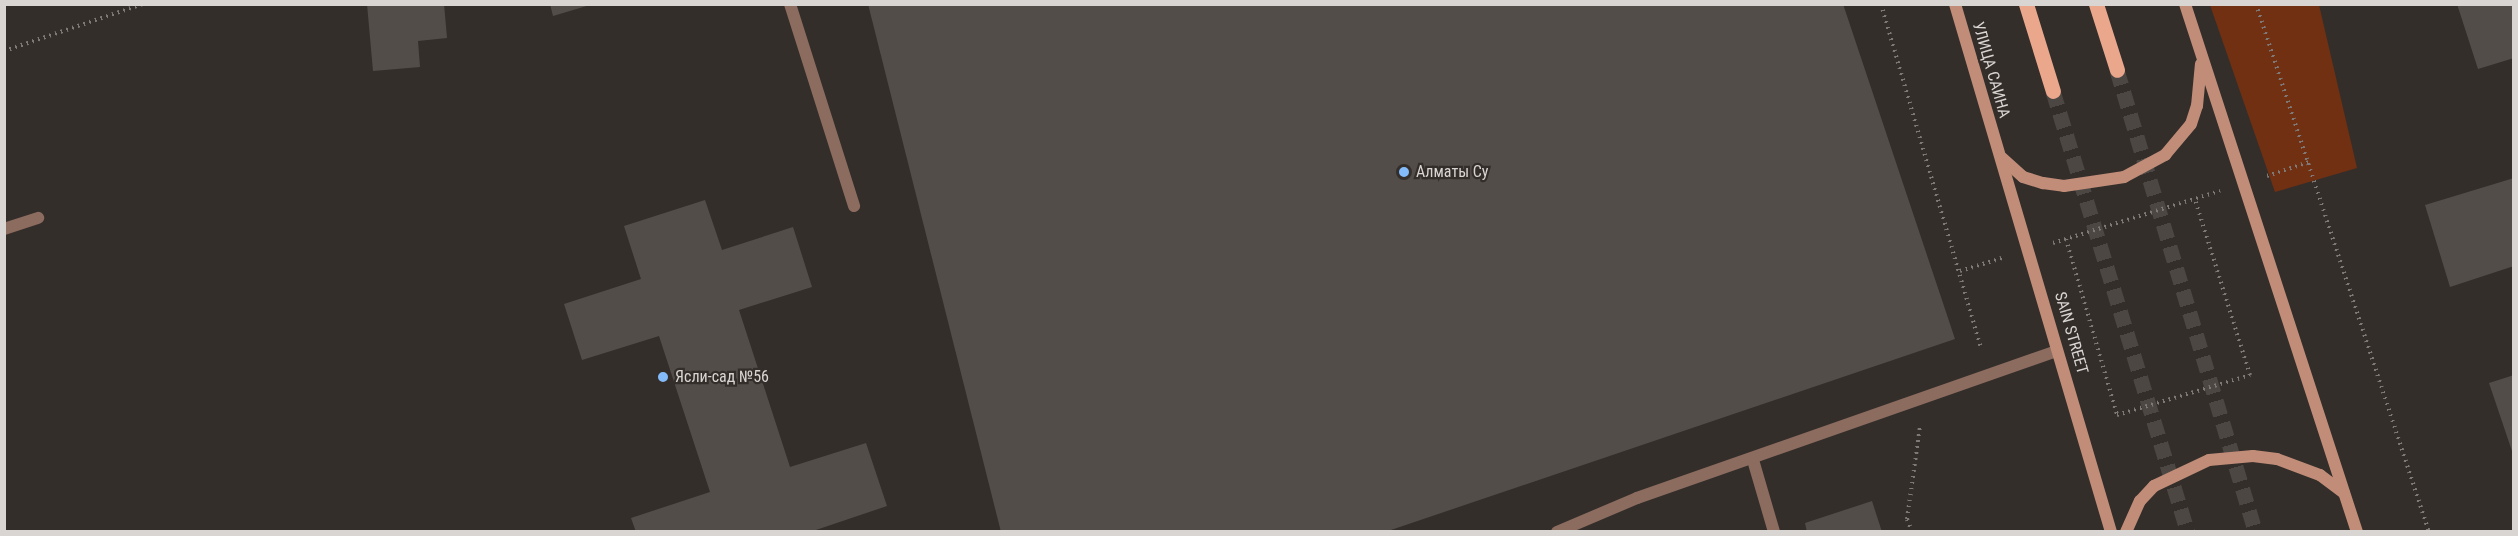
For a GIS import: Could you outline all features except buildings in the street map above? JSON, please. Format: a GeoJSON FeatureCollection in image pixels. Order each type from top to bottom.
{"type":"FeatureCollection","features":[{"type":"Feature","properties":{"kind":"main road","name":"УЛИЦА САИНА"},"geometry":{"type":"LineString","coordinates":[[1955,4],[1995,144]]}},
{"type":"Feature","properties":{"kind":"main road"},"geometry":{"type":"LineString","coordinates":[[2026,4],[2053,91]]}},
{"type":"Feature","properties":{"kind":"main road"},"geometry":{"type":"LineString","coordinates":[[2096,4],[2117,70]]}},
{"type":"Feature","properties":{"kind":"main road"},"geometry":{"type":"LineString","coordinates":[[2185,4],[2246,183],[2357,531]]}},
{"type":"Feature","properties":{"kind":"main road"},"geometry":{"type":"LineString","coordinates":[[1995,144],[2011,170],[2043,183],[2064,186],[2124,177],[2165,154],[2191,124],[2200,90],[2202,53]]}},
{"type":"Feature","properties":{"kind":"main road","name":"SAIN STREET"},"geometry":{"type":"LineString","coordinates":[[1995,144],[2029,250],[2111,531]]}},
{"type":"Feature","properties":{"kind":"main road"},"geometry":{"type":"LineString","coordinates":[[2126,531],[2140,501],[2154,486],[2209,460],[2253,456],[2277,459],[2320,475],[2345,494]]}},
{"type":"Feature","properties":{"kind":"lane"},"geometry":{"type":"LineString","coordinates":[[790,4],[854,206]]}},
{"type":"Feature","properties":{"kind":"lane"},"geometry":{"type":"LineString","coordinates":[[4,229],[38,218]]}},
{"type":"Feature","properties":{"kind":"lane"},"geometry":{"type":"LineString","coordinates":[[1557,531],[1637,498],[1753,460],[2057,351]]}},
{"type":"Feature","properties":{"kind":"lane"},"geometry":{"type":"LineString","coordinates":[[1753,460],[1774,531]]}},
{"type":"Feature","properties":{"kind":"path"},"geometry":{"type":"LineString","coordinates":[[4,51],[143,4]]}},
{"type":"Feature","properties":{"kind":"path"},"geometry":{"type":"LineString","coordinates":[[1881,4],[1989,375]]}},
{"type":"Feature","properties":{"kind":"path"},"geometry":{"type":"LineString","coordinates":[[2256,4],[2429,531]]}},
{"type":"Feature","properties":{"kind":"path"},"geometry":{"type":"LineString","coordinates":[[1960,271],[2309,162]]}},
{"type":"Feature","properties":{"kind":"path"},"geometry":{"type":"LineString","coordinates":[[2066,239],[2117,415],[2250,375],[2195,199]]}},
{"type":"Feature","properties":{"kind":"path"},"geometry":{"type":"LineString","coordinates":[[1912,531],[1908,519],[1924,398]]}},
{"type":"Feature","properties":{"kind":"shaded area"},"geometry":{"type":"Polygon","coordinates":[[[2210,5],[2319,5],[2357,168],[2275,192],[2210,5]]]}},
{"type":"Feature","properties":{"kind":"tunnel"},"geometry":{"type":"LineString","coordinates":[[2117,70],[2256,532]]}},
{"type":"Feature","properties":{"kind":"tunnel"},"geometry":{"type":"LineString","coordinates":[[2053,91],[2188,532]]}},
{"type":"Feature","properties":{"kind":"place","name":"Алматы Су"},"geometry":{"type":"Point","coordinates":[1404,172]}},
{"type":"Feature","properties":{"kind":"place","name":"Ясли-сад №56"},"geometry":{"type":"Point","coordinates":[663,377]}}]}
